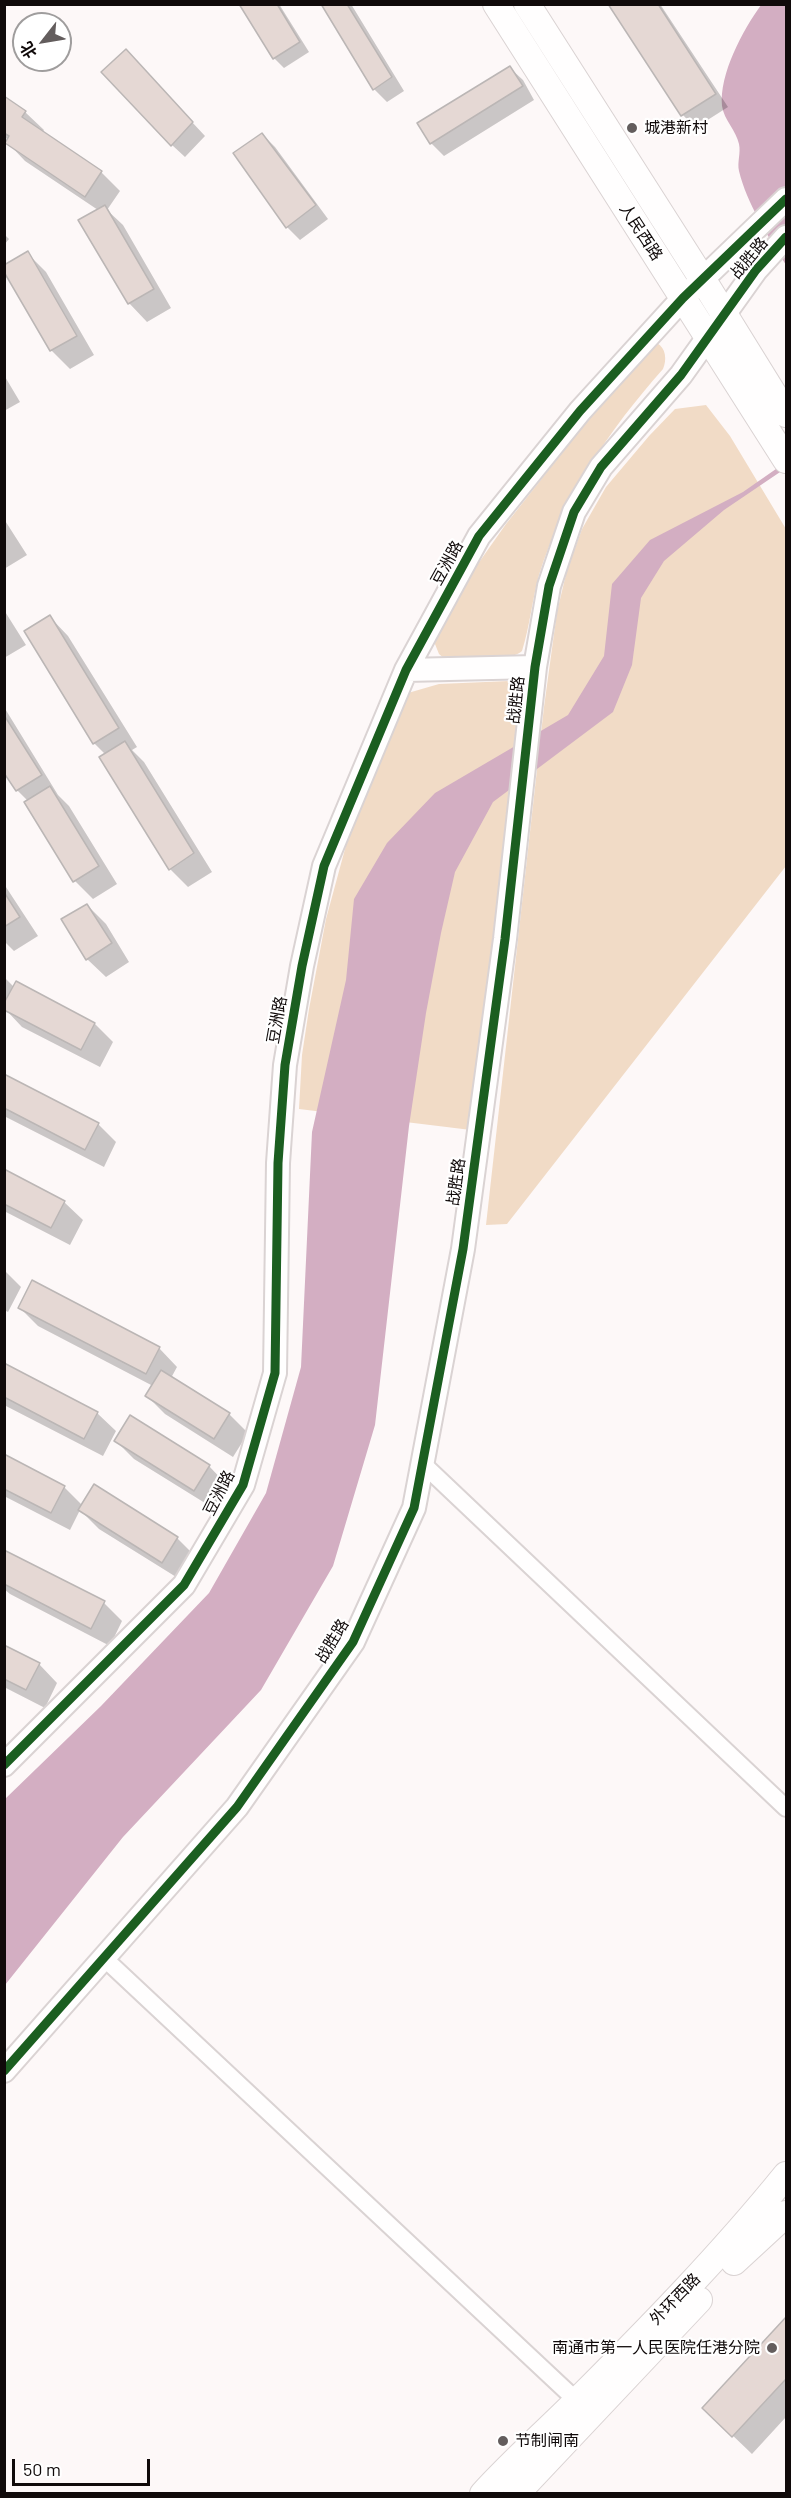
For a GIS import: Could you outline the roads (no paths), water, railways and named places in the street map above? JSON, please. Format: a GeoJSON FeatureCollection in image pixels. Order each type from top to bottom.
{"type":"FeatureCollection","features":[{"type":"Feature","properties":{"kind":"main road","name":"人民西路"},"geometry":{"type":"LineString","coordinates":[[496,4],[786,460]]}},
{"type":"Feature","properties":{"kind":"main road","name":"人民西路"},"geometry":{"type":"LineString","coordinates":[[527,4],[704,279],[786,414]]}},
{"type":"Feature","properties":{"kind":"main road","name":"外环西路"},"geometry":{"type":"LineString","coordinates":[[744,2239],[786,2175]]}},
{"type":"Feature","properties":{"kind":"main road","name":"外环西路"},"geometry":{"type":"LineString","coordinates":[[516,2493],[744,2239],[786,2185]]}},
{"type":"Feature","properties":{"kind":"main road","name":"外环西路"},"geometry":{"type":"LineString","coordinates":[[483,2493],[514,2460],[744,2239],[786,2207]]}},
{"type":"Feature","properties":{"kind":"main road","name":"外环西路"},"geometry":{"type":"LineString","coordinates":[[744,2239],[786,2214]]}},
{"type":"Feature","properties":{"kind":"street","name":"战胜路"},"geometry":{"type":"LineString","coordinates":[[684,298],[786,199]]}},
{"type":"Feature","properties":{"kind":"street","name":"战胜路"},"geometry":{"type":"LineString","coordinates":[[4,2071],[237,1807],[353,1642],[414,1508],[464,1237],[505,939],[535,667],[549,586],[574,512],[601,466],[681,375],[756,270],[786,237]]}},
{"type":"Feature","properties":{"kind":"street","name":"豆洲路"},"geometry":{"type":"LineString","coordinates":[[4,1765],[184,1585],[243,1485],[275,1372],[278,1163],[285,1065],[302,966],[324,867],[406,670],[479,536],[580,411],[684,298]]}},
{"type":"Feature","properties":{"kind":"street"},"geometry":{"type":"LineString","coordinates":[[406,670],[535,667]]}},
{"type":"Feature","properties":{"kind":"street"},"geometry":{"type":"LineString","coordinates":[[422,1463],[786,1808]]}},
{"type":"Feature","properties":{"kind":"street"},"geometry":{"type":"LineString","coordinates":[[104,1958],[577,2401]]}},
{"type":"Feature","properties":{"kind":"place","name":"城港新村"},"geometry":{"type":"Point","coordinates":[632,128]}},
{"type":"Feature","properties":{"kind":"place","name":"南通市第一人民医院任港分院"},"geometry":{"type":"Point","coordinates":[772,2348]}},
{"type":"Feature","properties":{"kind":"place","name":"节制闸南"},"geometry":{"type":"Point","coordinates":[503,2441]}}]}
